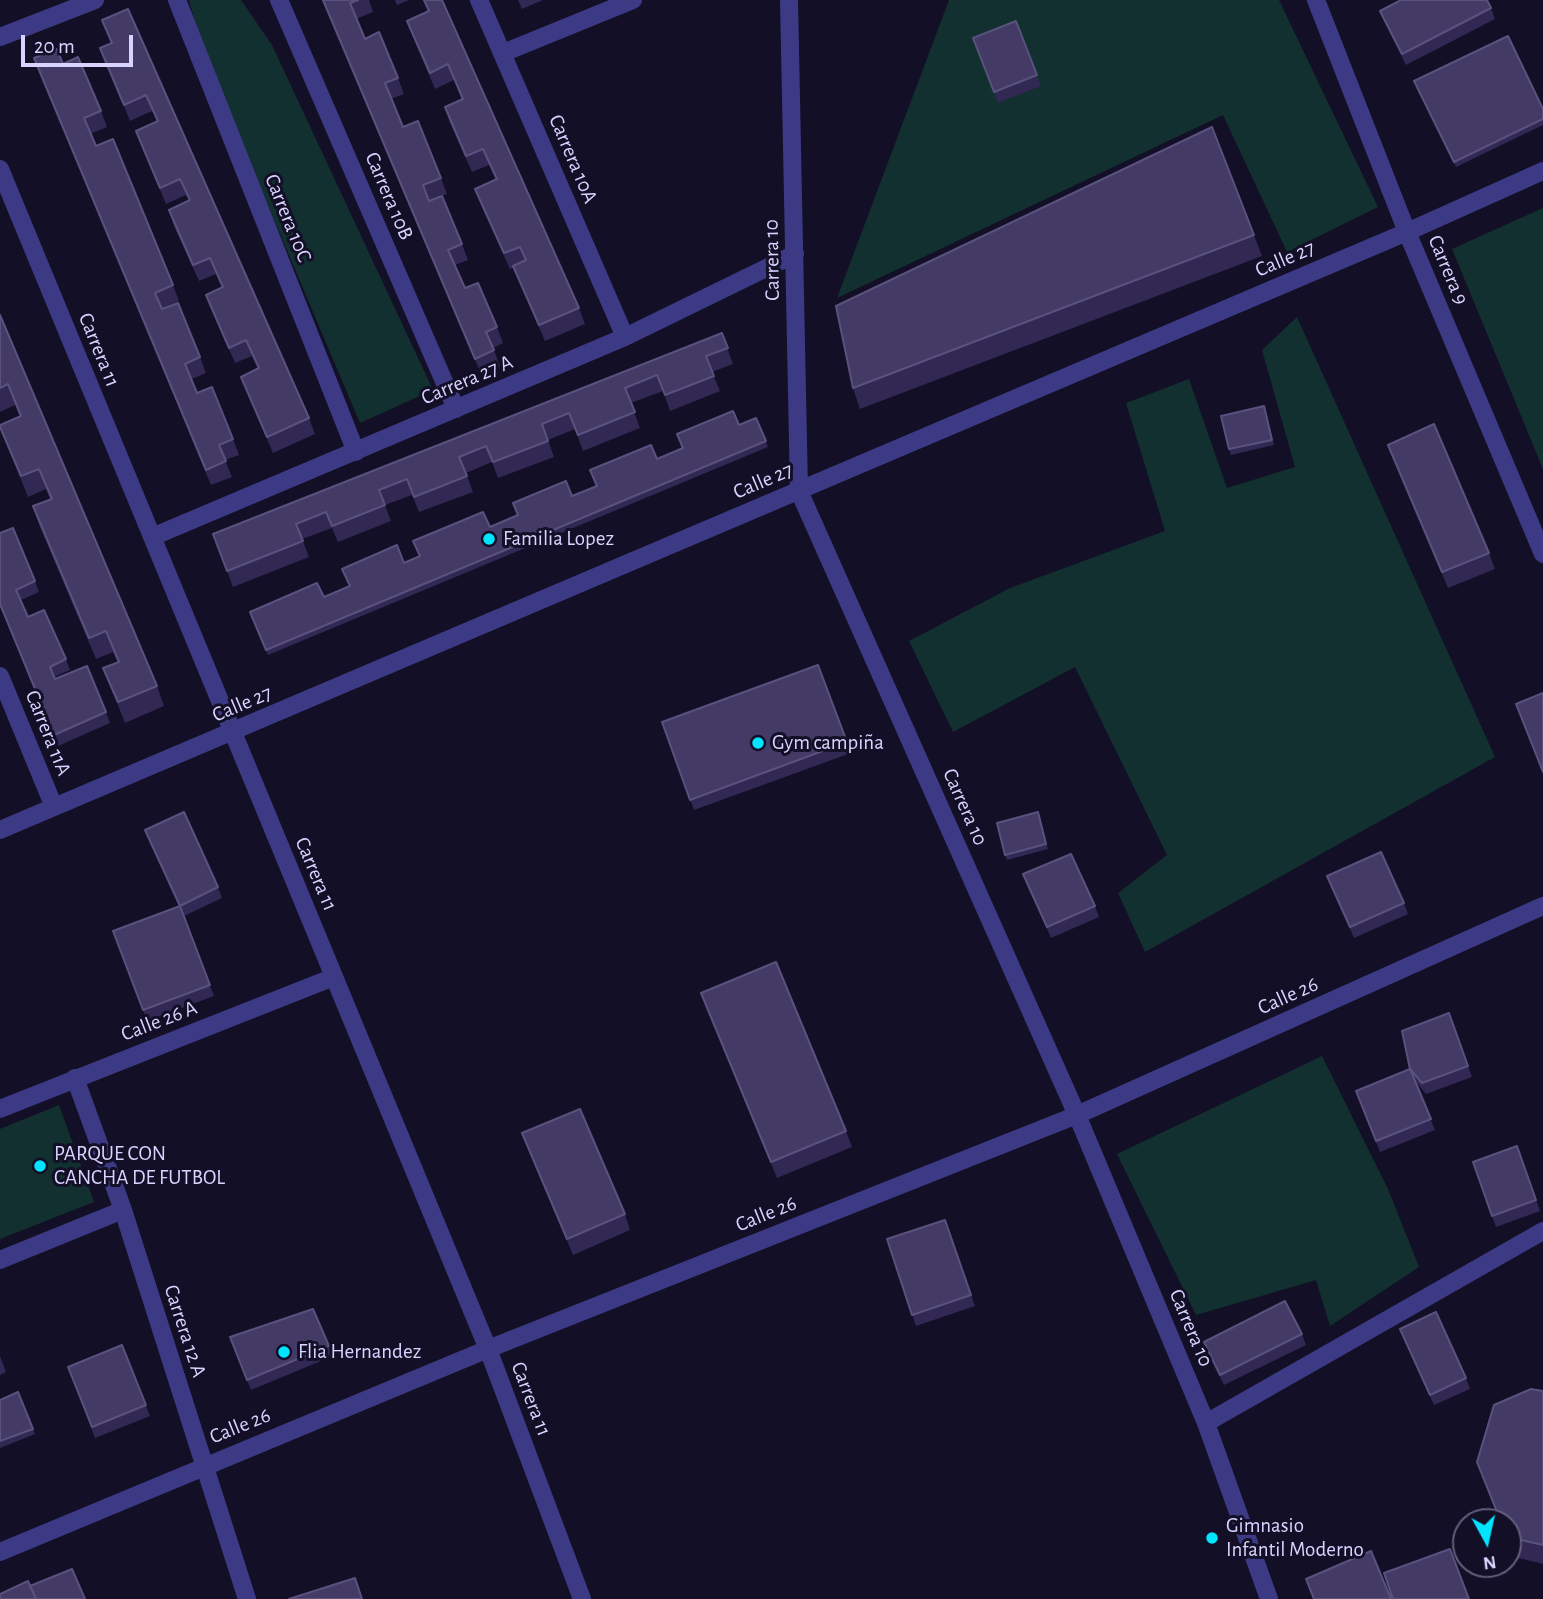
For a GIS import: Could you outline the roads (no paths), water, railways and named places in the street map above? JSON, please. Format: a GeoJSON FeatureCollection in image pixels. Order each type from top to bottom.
{"type":"FeatureCollection","features":[{"type":"Feature","properties":{"kind":"street"},"geometry":{"type":"LineString","coordinates":[[0,37],[95,0]]}},
{"type":"Feature","properties":{"kind":"street","name":"Carrera 10C"},"geometry":{"type":"LineString","coordinates":[[177,0],[356,452]]}},
{"type":"Feature","properties":{"kind":"street","name":"Carrera 10B"},"geometry":{"type":"LineString","coordinates":[[279,0],[456,409]]}},
{"type":"Feature","properties":{"kind":"street","name":"Carrera 10A"},"geometry":{"type":"LineString","coordinates":[[479,0],[625,337]]}},
{"type":"Feature","properties":{"kind":"street"},"geometry":{"type":"LineString","coordinates":[[503,53],[633,0]]}},
{"type":"Feature","properties":{"kind":"street","name":"Carrera 10"},"geometry":{"type":"LineString","coordinates":[[789,0],[799,491],[1077,1115],[1206,1423],[1269,1599]]}},
{"type":"Feature","properties":{"kind":"street","name":"Carrera 9"},"geometry":{"type":"LineString","coordinates":[[1316,0],[1407,232],[1543,554]]}},
{"type":"Feature","properties":{"kind":"street","name":"Carrera 11"},"geometry":{"type":"LineString","coordinates":[[0,169],[488,1349],[582,1599]]}},
{"type":"Feature","properties":{"kind":"street","name":"Calle 27"},"geometry":{"type":"LineString","coordinates":[[0,830],[1407,232],[1543,171]]}},
{"type":"Feature","properties":{"kind":"street","name":"Carrera 27 A"},"geometry":{"type":"LineString","coordinates":[[152,537],[625,337],[795,254]]}},
{"type":"Feature","properties":{"kind":"street","name":"Carrera 11A"},"geometry":{"type":"LineString","coordinates":[[0,676],[54,807]]}},
{"type":"Feature","properties":{"kind":"street","name":"Calle 26"},"geometry":{"type":"LineString","coordinates":[[0,1552],[488,1349],[1077,1115],[1543,906]]}},
{"type":"Feature","properties":{"kind":"street","name":"Calle 26 A"},"geometry":{"type":"LineString","coordinates":[[0,1109],[334,977]]}},
{"type":"Feature","properties":{"kind":"street","name":"Carrera 12 A"},"geometry":{"type":"LineString","coordinates":[[75,1078],[123,1210],[247,1599]]}},
{"type":"Feature","properties":{"kind":"street"},"geometry":{"type":"LineString","coordinates":[[0,1259],[123,1210]]}},
{"type":"Feature","properties":{"kind":"street"},"geometry":{"type":"LineString","coordinates":[[1206,1423],[1543,1231]]}},
{"type":"Feature","properties":{"kind":"place","name":"Familia Lopez"},"geometry":{"type":"Point","coordinates":[489,539]}},
{"type":"Feature","properties":{"kind":"place","name":"Gym campiña"},"geometry":{"type":"Point","coordinates":[758,743]}},
{"type":"Feature","properties":{"kind":"place","name":"PARQUE CON CANCHA DE FUTBOL"},"geometry":{"type":"Point","coordinates":[40,1166]}},
{"type":"Feature","properties":{"kind":"place","name":"Flia Hernandez"},"geometry":{"type":"Point","coordinates":[284,1352]}},
{"type":"Feature","properties":{"kind":"place","name":"Gimnasio Infantil Moderno"},"geometry":{"type":"Point","coordinates":[1212,1538]}}]}
